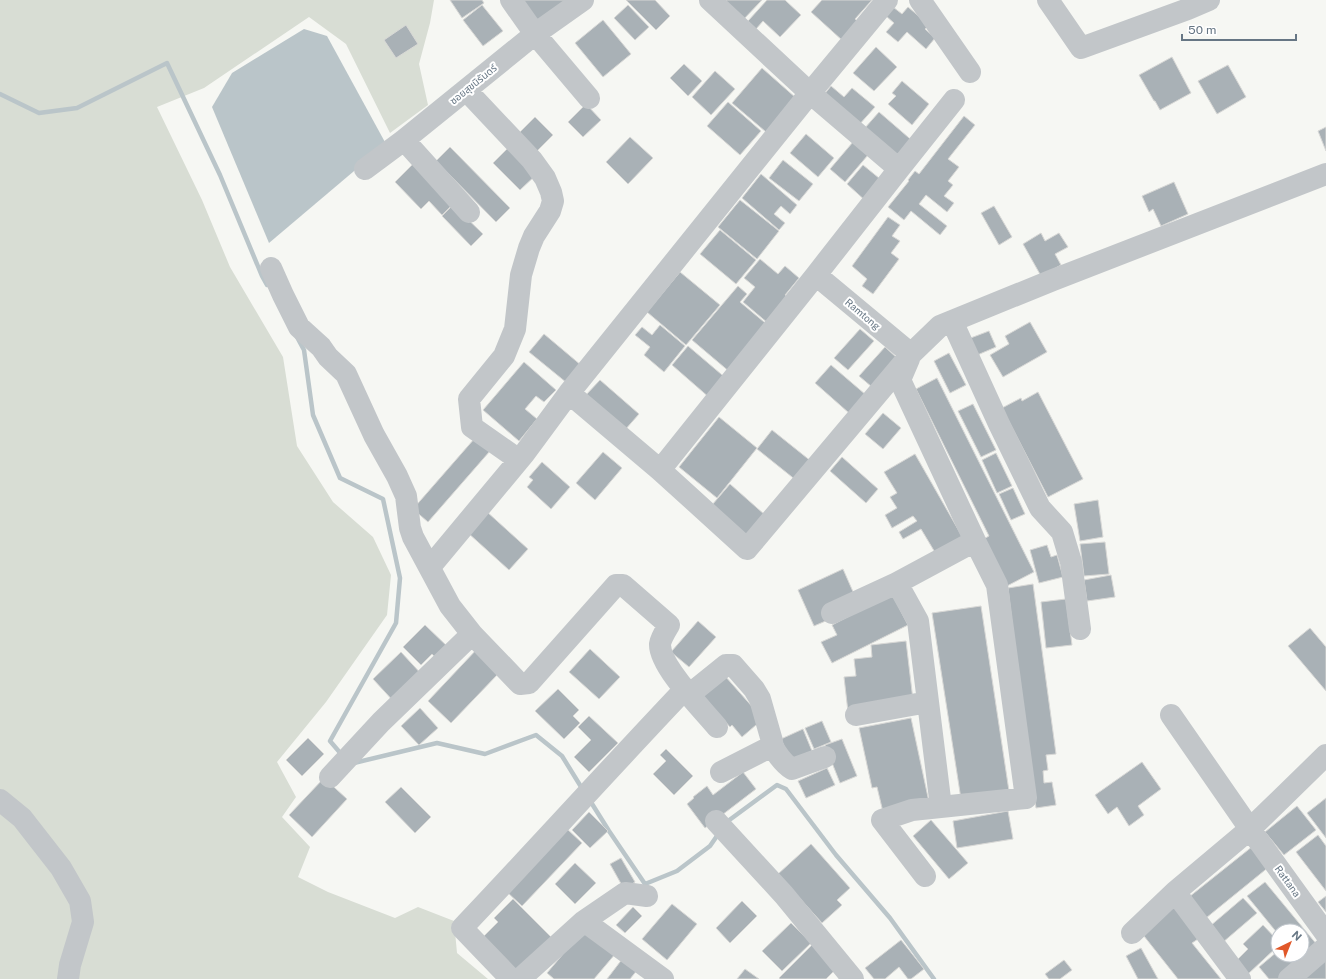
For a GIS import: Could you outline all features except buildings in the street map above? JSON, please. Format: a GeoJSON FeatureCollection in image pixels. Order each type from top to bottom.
{"type":"FeatureCollection","features":[{"type":"Feature","properties":{"kind":"street"},"geometry":{"type":"LineString","coordinates":[[511,0],[535,34],[589,98]]}},
{"type":"Feature","properties":{"kind":"street","name":"ซอยสุขนิรันดร์"},"geometry":{"type":"LineString","coordinates":[[365,169],[404,140],[535,34],[583,0]]}},
{"type":"Feature","properties":{"kind":"street"},"geometry":{"type":"LineString","coordinates":[[710,0],[810,93],[899,169]]}},
{"type":"Feature","properties":{"kind":"street"},"geometry":{"type":"LineString","coordinates":[[430,567],[519,460],[569,393],[810,93],[887,0]]}},
{"type":"Feature","properties":{"kind":"street"},"geometry":{"type":"LineString","coordinates":[[920,0],[970,72]]}},
{"type":"Feature","properties":{"kind":"street"},"geometry":{"type":"LineString","coordinates":[[1048,0],[1081,48],[1184,4],[1209,0]]}},
{"type":"Feature","properties":{"kind":"street"},"geometry":{"type":"LineString","coordinates":[[466,90],[532,160],[545,178],[553,201],[550,211],[534,236],[521,275],[516,329],[504,356],[469,399],[472,427],[519,460]]}},
{"type":"Feature","properties":{"kind":"street"},"geometry":{"type":"LineString","coordinates":[[660,470],[954,100]]}},
{"type":"Feature","properties":{"kind":"street"},"geometry":{"type":"LineString","coordinates":[[404,140],[470,212]]}},
{"type":"Feature","properties":{"kind":"street"},"geometry":{"type":"LineString","coordinates":[[569,393],[660,470],[747,549],[911,354],[940,326],[1060,277],[1326,174]]}},
{"type":"Feature","properties":{"kind":"street"},"geometry":{"type":"LineString","coordinates":[[271,268],[282,295],[299,327],[321,347],[328,357],[346,374],[374,435],[397,476],[406,496],[410,528],[413,537],[450,606],[472,634],[520,684],[529,683],[616,585],[623,585],[668,625],[660,644],[664,660],[672,673],[718,726]]}},
{"type":"Feature","properties":{"kind":"street","name":"Ramtong"},"geometry":{"type":"LineString","coordinates":[[816,275],[911,354]]}},
{"type":"Feature","properties":{"kind":"street"},"geometry":{"type":"LineString","coordinates":[[952,321],[999,424],[1040,508],[1062,532],[1071,562],[1080,629]]}},
{"type":"Feature","properties":{"kind":"street"},"geometry":{"type":"LineString","coordinates":[[911,354],[900,380],[997,585],[1026,798],[912,810],[882,820],[925,876]]}},
{"type":"Feature","properties":{"kind":"street"},"geometry":{"type":"LineString","coordinates":[[832,613],[897,583],[975,541]]}},
{"type":"Feature","properties":{"kind":"street"},"geometry":{"type":"LineString","coordinates":[[897,583],[918,621],[942,807]]}},
{"type":"Feature","properties":{"kind":"street"},"geometry":{"type":"LineString","coordinates":[[340,766],[381,722],[472,634]]}},
{"type":"Feature","properties":{"kind":"street"},"geometry":{"type":"LineString","coordinates":[[511,979],[462,928],[609,769],[687,691],[726,665],[732,665],[754,689],[760,700],[772,746],[787,766],[792,769],[825,757]]}},
{"type":"Feature","properties":{"kind":"street"},"geometry":{"type":"LineString","coordinates":[[856,715],[928,702]]}},
{"type":"Feature","properties":{"kind":"street","name":"Rattana"},"geometry":{"type":"LineString","coordinates":[[1171,715],[1250,829],[1326,934]]}},
{"type":"Feature","properties":{"kind":"street"},"geometry":{"type":"LineString","coordinates":[[722,772],[772,746]]}},
{"type":"Feature","properties":{"kind":"street"},"geometry":{"type":"LineString","coordinates":[[1132,933],[1174,892],[1250,829],[1326,756]]}},
{"type":"Feature","properties":{"kind":"street"},"geometry":{"type":"LineString","coordinates":[[0,800],[22,818],[61,868],[80,901],[83,922],[70,965],[68,979]]}},
{"type":"Feature","properties":{"kind":"street"},"geometry":{"type":"LineString","coordinates":[[716,821],[784,895],[853,979]]}},
{"type":"Feature","properties":{"kind":"street"},"geometry":{"type":"LineString","coordinates":[[1174,892],[1240,979]]}},
{"type":"Feature","properties":{"kind":"street"},"geometry":{"type":"LineString","coordinates":[[520,979],[584,921],[625,893],[647,896]]}},
{"type":"Feature","properties":{"kind":"street"},"geometry":{"type":"LineString","coordinates":[[584,921],[639,972],[663,979]]}},
{"type":"Feature","properties":{"kind":"street"},"geometry":{"type":"LineString","coordinates":[[1289,979],[1326,947]]}},
{"type":"Feature","properties":{"kind":"shaded area"},"geometry":{"type":"Polygon","coordinates":[[[0,0],[434,0],[430,23],[419,64],[428,105],[390,133],[346,44],[309,17],[204,88],[157,107],[202,200],[230,267],[283,357],[297,446],[333,502],[373,537],[391,575],[387,615],[326,702],[277,762],[296,797],[282,817],[310,847],[298,877],[328,892],[395,918],[418,907],[454,921],[457,953],[488,979],[0,979],[0,0]]]}},
{"type":"Feature","properties":{"kind":"shaded area"},"geometry":{"type":"Polygon","coordinates":[[[304,29],[327,36],[386,144],[269,243],[212,107],[232,73],[304,29]]]}},
{"type":"Feature","properties":{"kind":"waterway"},"geometry":{"type":"LineString","coordinates":[[0,94],[39,113],[77,108],[167,63],[220,175],[267,285]]}},
{"type":"Feature","properties":{"kind":"waterway"},"geometry":{"type":"LineString","coordinates":[[297,337],[304,350],[313,415],[340,478],[383,499],[400,578],[396,623],[330,741],[342,755]]}},
{"type":"Feature","properties":{"kind":"waterway"},"geometry":{"type":"LineString","coordinates":[[354,763],[437,743],[485,754],[536,735],[562,756],[583,790]]}},
{"type":"Feature","properties":{"kind":"waterway"},"geometry":{"type":"LineString","coordinates":[[726,823],[777,785],[786,789],[836,855],[890,918],[934,979]]}},
{"type":"Feature","properties":{"kind":"waterway"},"geometry":{"type":"LineString","coordinates":[[589,799],[645,884],[677,871],[710,846],[719,833]]}}]}
